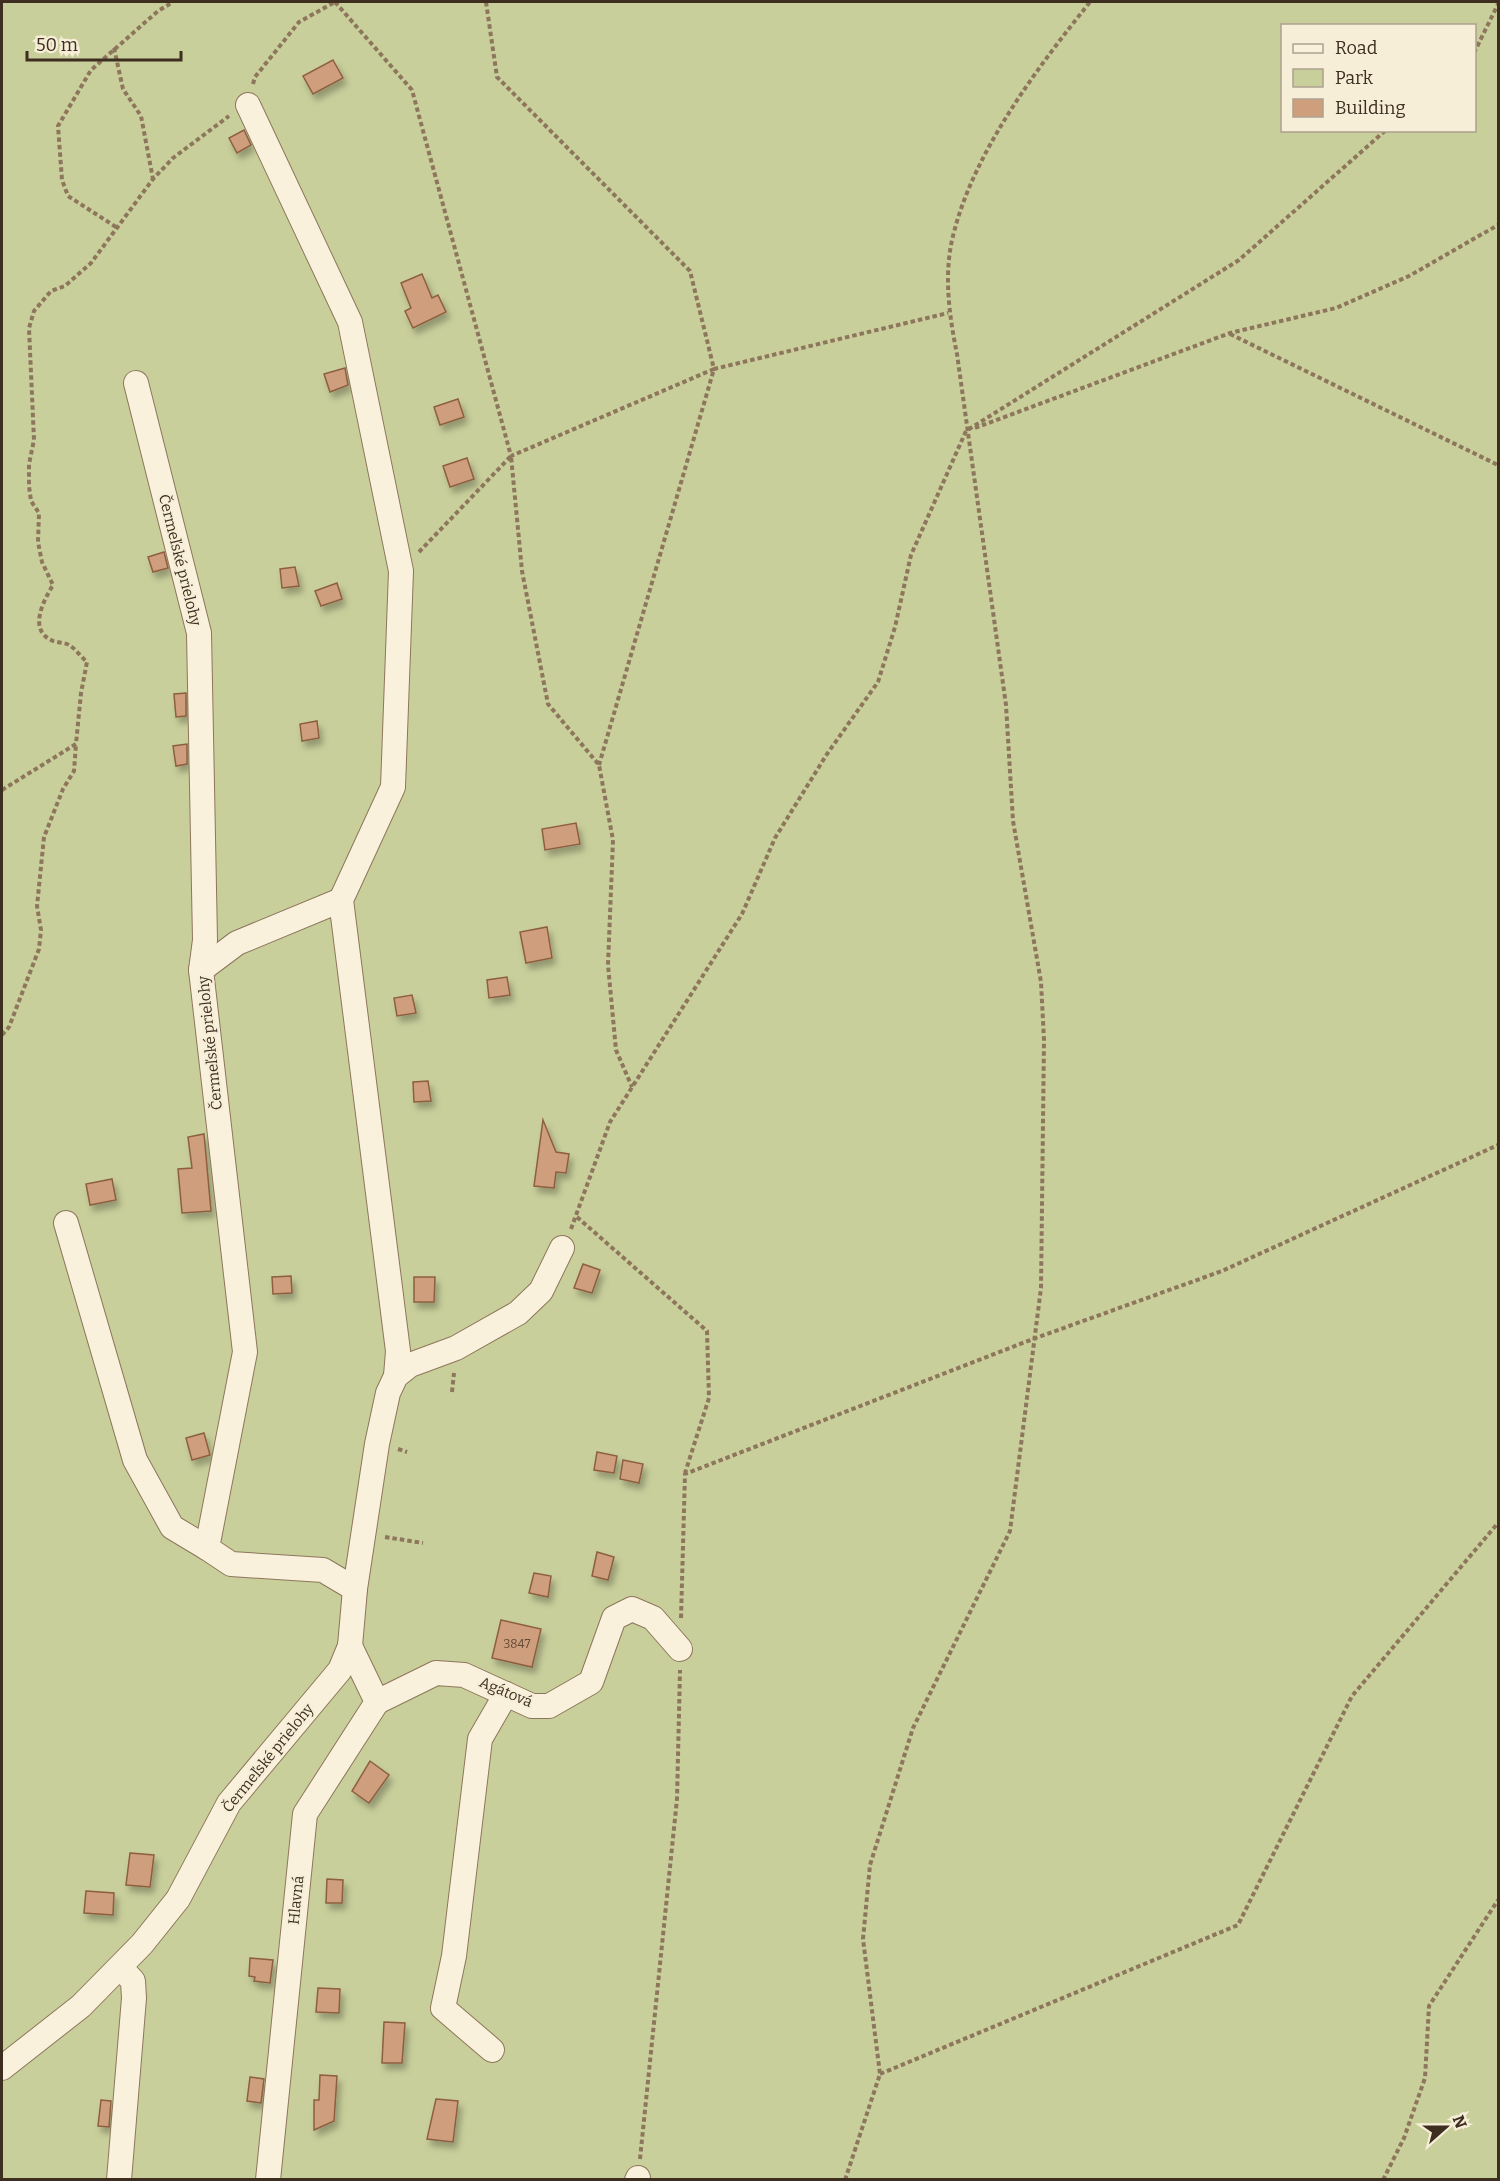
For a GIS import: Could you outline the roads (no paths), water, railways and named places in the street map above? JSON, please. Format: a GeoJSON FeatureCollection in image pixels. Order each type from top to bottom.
{"type":"FeatureCollection","features":[{"type":"Feature","properties":{"kind":"street"},"geometry":{"type":"LineString","coordinates":[[201,970],[237,943],[341,900],[393,787],[400,571],[350,322],[248,105]]}},
{"type":"Feature","properties":{"kind":"street","name":"Čermeľské prielohy"},"geometry":{"type":"LineString","coordinates":[[136,383],[199,633],[205,940],[201,970],[245,1352],[207,1548]]}},
{"type":"Feature","properties":{"kind":"street","name":"Čermeľské prielohy"},"geometry":{"type":"LineString","coordinates":[[2,2067],[81,2006],[120,1967],[178,1899],[229,1803],[340,1670],[350,1646],[355,1589],[377,1444],[388,1393],[396,1376],[398,1351],[341,900]]}},
{"type":"Feature","properties":{"kind":"street"},"geometry":{"type":"LineString","coordinates":[[66,1223],[135,1460],[172,1527],[231,1564],[323,1570],[355,1589]]}},
{"type":"Feature","properties":{"kind":"street"},"geometry":{"type":"LineString","coordinates":[[396,1376],[410,1365],[456,1348],[518,1314],[541,1291],[562,1248]]}},
{"type":"Feature","properties":{"kind":"street","name":"Agátová"},"geometry":{"type":"LineString","coordinates":[[377,1702],[436,1673],[464,1675],[532,1706],[549,1706],[591,1682],[614,1618],[632,1609],[653,1618],[680,1649]]}},
{"type":"Feature","properties":{"kind":"street"},"geometry":{"type":"LineString","coordinates":[[350,1646],[377,1702]]}},
{"type":"Feature","properties":{"kind":"street"},"geometry":{"type":"LineString","coordinates":[[492,2050],[443,2008],[454,1956],[480,1739],[506,1694]]}},
{"type":"Feature","properties":{"kind":"street","name":"Hlavná"},"geometry":{"type":"LineString","coordinates":[[267,2180],[305,1814],[377,1702]]}},
{"type":"Feature","properties":{"kind":"street"},"geometry":{"type":"LineString","coordinates":[[118,2180],[134,1998],[133,1981],[120,1967]]}}]}
